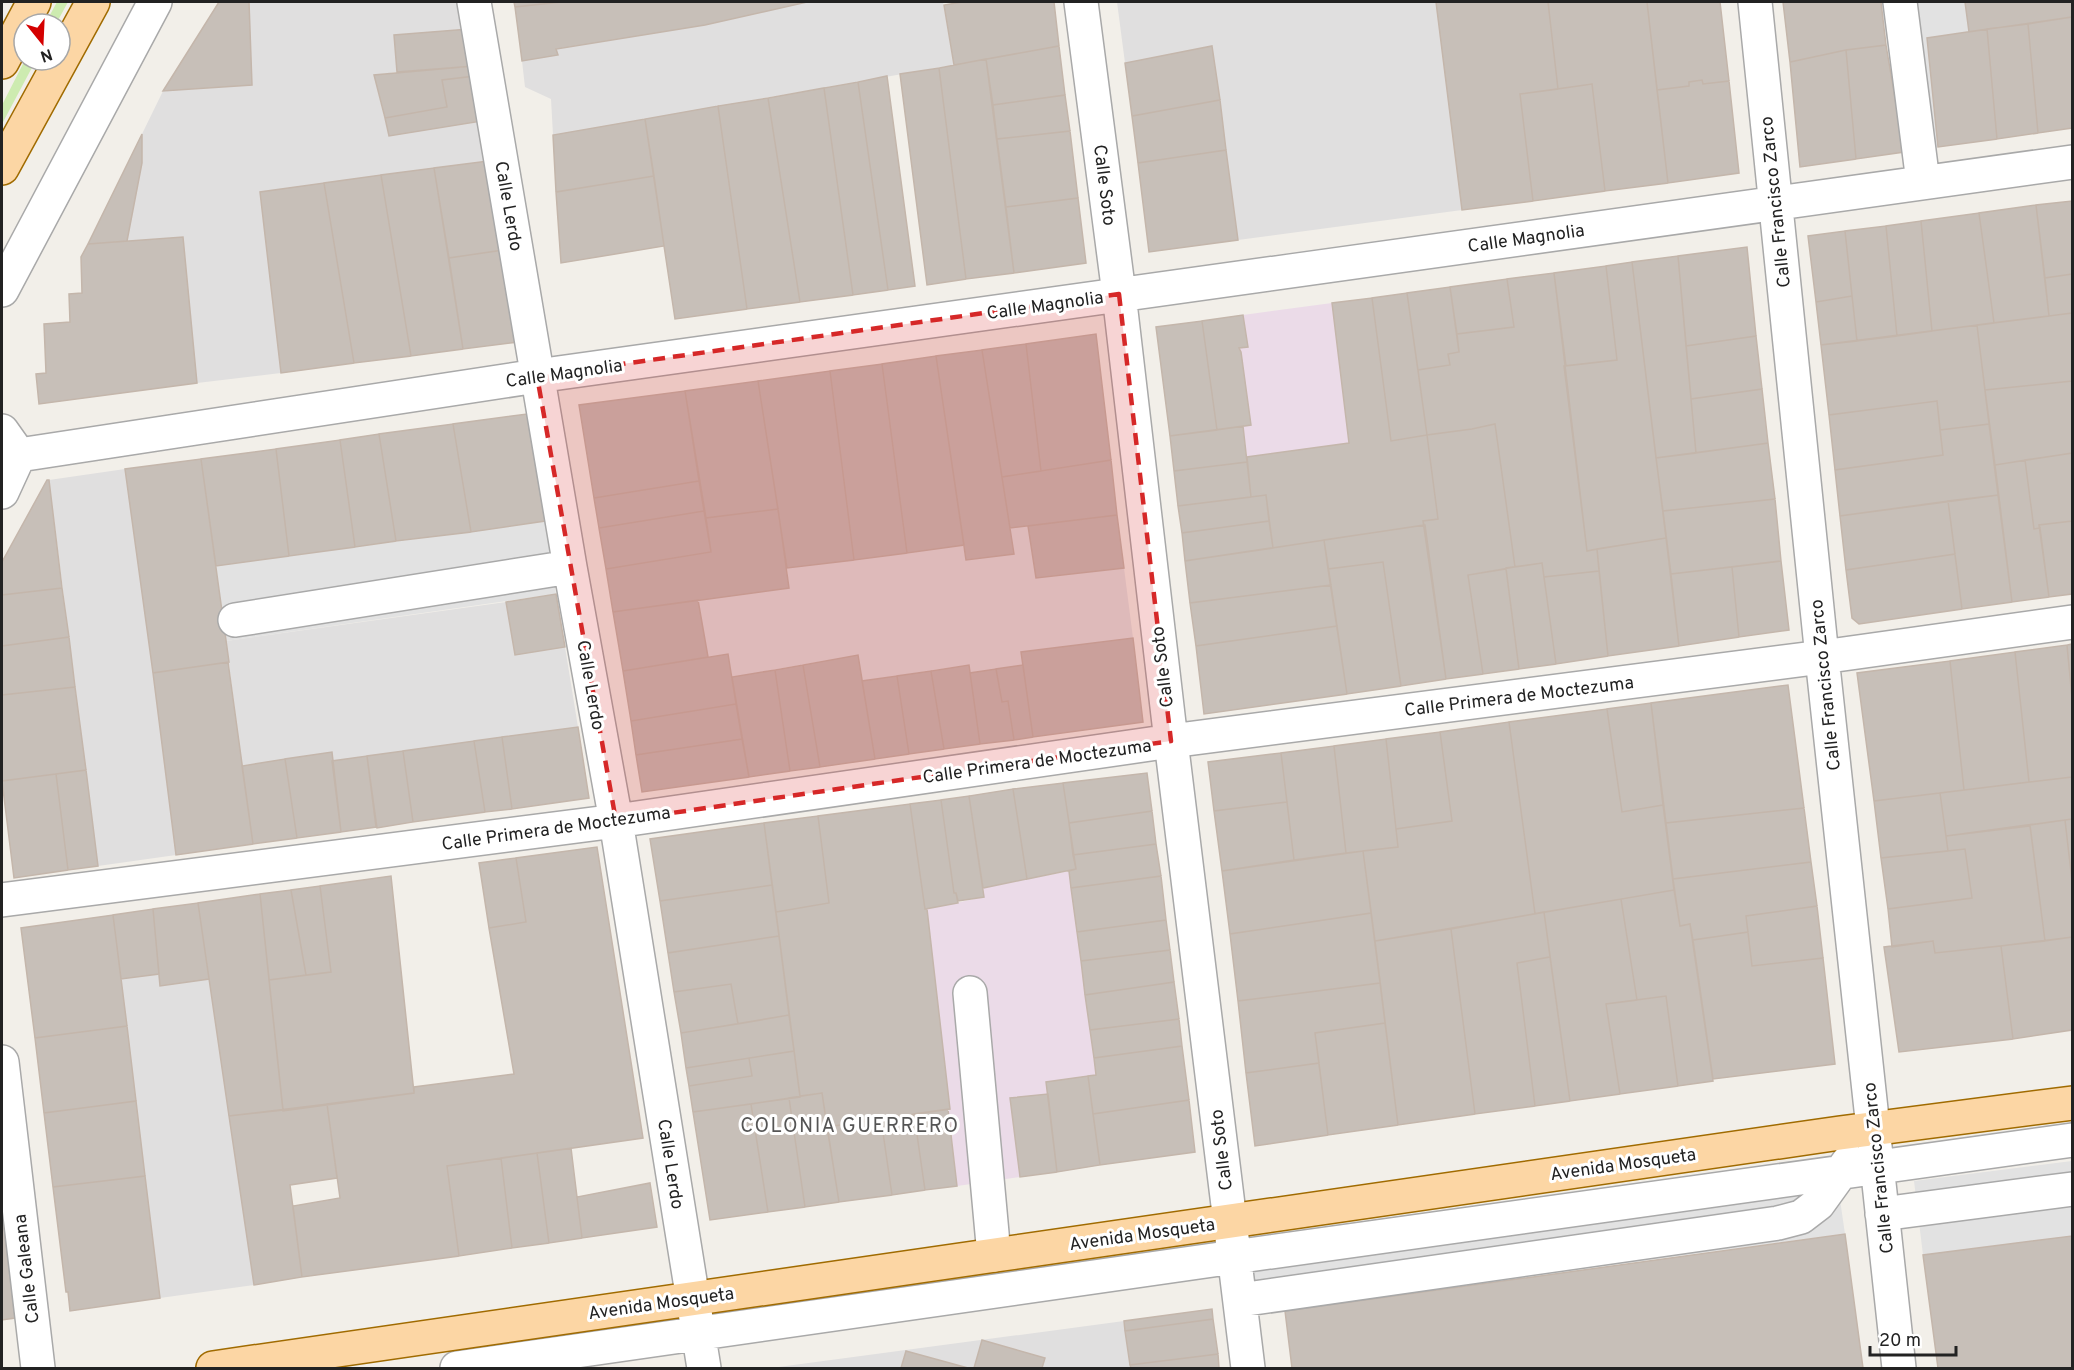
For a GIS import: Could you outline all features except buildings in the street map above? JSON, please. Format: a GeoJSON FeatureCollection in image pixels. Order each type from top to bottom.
{"type":"FeatureCollection","features":[{"type":"Feature","properties":{"kind":"main road"},"geometry":{"type":"LineString","coordinates":[[2,62],[34,2]]}},
{"type":"Feature","properties":{"kind":"main road"},"geometry":{"type":"LineString","coordinates":[[2,168],[93,2]]}},
{"type":"Feature","properties":{"kind":"main road","name":"Avenida Mosqueta"},"geometry":{"type":"LineString","coordinates":[[213,1368],[1873,1128],[2073,1103]]}},
{"type":"Feature","properties":{"kind":"street"},"geometry":{"type":"LineString","coordinates":[[2,290],[155,2]]}},
{"type":"Feature","properties":{"kind":"street","name":"Calle Lerdo"},"geometry":{"type":"LineString","coordinates":[[474,2],[570,567],[616,821],[704,1368]]}},
{"type":"Feature","properties":{"kind":"street","name":"Calle Soto"},"geometry":{"type":"LineString","coordinates":[[1081,2],[1119,294],[1248,1368]]}},
{"type":"Feature","properties":{"kind":"street","name":"Calle Francisco Zarco"},"geometry":{"type":"LineString","coordinates":[[1755,2],[1822,657],[1899,1368]]}},
{"type":"Feature","properties":{"kind":"street"},"geometry":{"type":"LineString","coordinates":[[1899,2],[1923,182]]}},
{"type":"Feature","properties":{"kind":"street","name":"Calle Magnolia"},"geometry":{"type":"LineString","coordinates":[[2,492],[10,443],[537,376],[2073,162]]}},
{"type":"Feature","properties":{"kind":"street"},"geometry":{"type":"LineString","coordinates":[[235,620],[570,567]]}},
{"type":"Feature","properties":{"kind":"street","name":"Calle Primera de Moctezuma"},"geometry":{"type":"LineString","coordinates":[[2,900],[616,821],[1171,741],[1822,657],[2073,622]]}},
{"type":"Feature","properties":{"kind":"street"},"geometry":{"type":"LineString","coordinates":[[970,993],[994,1256]]}},
{"type":"Feature","properties":{"kind":"street","name":"Calle Galeana"},"geometry":{"type":"LineString","coordinates":[[2,1062],[38,1368]]}},
{"type":"Feature","properties":{"kind":"street"},"geometry":{"type":"LineString","coordinates":[[1240,1300],[1778,1223],[1801,1217],[1818,1204],[1873,1128]]}},
{"type":"Feature","properties":{"kind":"street"},"geometry":{"type":"LineString","coordinates":[[457,1368],[2073,1140]]}},
{"type":"Feature","properties":{"kind":"street"},"geometry":{"type":"LineString","coordinates":[[1882,1214],[2073,1189]]}},
{"type":"Feature","properties":{"kind":"highlighted area"},"geometry":{"type":"Polygon","coordinates":[[[1119,294],[1171,741],[616,821],[537,376],[1119,294]]]}},
{"type":"Feature","properties":{"kind":"shaded area"},"geometry":{"type":"Polygon","coordinates":[[[249,2],[465,2],[469,29],[394,36],[397,72],[374,75],[389,136],[482,121],[488,161],[260,192],[281,373],[197,383],[183,237],[127,241],[142,163],[142,134],[163,91],[252,85],[249,2]]]}},
{"type":"Feature","properties":{"kind":"shaded area"},"geometry":{"type":"Polygon","coordinates":[[[807,2],[943,2],[954,65],[553,135],[551,99],[525,87],[522,61],[557,55],[556,49],[705,25],[807,2]]]}},
{"type":"Feature","properties":{"kind":"shaded area"},"geometry":{"type":"Polygon","coordinates":[[[1117,2],[1436,2],[1462,210],[1238,240],[1212,46],[1125,63],[1117,2]]]}},
{"type":"Feature","properties":{"kind":"shaded area"},"geometry":{"type":"Polygon","coordinates":[[[1881,2],[1965,2],[1969,32],[1927,39],[1938,147],[1904,152],[1881,2]]]}},
{"type":"Feature","properties":{"kind":"shaded area"},"geometry":{"type":"Polygon","coordinates":[[[1332,303],[1349,443],[1247,457],[1243,426],[1251,425],[1239,348],[1248,347],[1243,315],[1332,303]]]}},
{"type":"Feature","properties":{"kind":"shaded area"},"geometry":{"type":"Polygon","coordinates":[[[125,469],[176,855],[98,866],[49,480],[125,469]]]}},
{"type":"Feature","properties":{"kind":"shaded area"},"geometry":{"type":"Polygon","coordinates":[[[545,521],[556,594],[226,641],[216,566],[545,521]]]}},
{"type":"Feature","properties":{"kind":"shaded area"},"geometry":{"type":"Polygon","coordinates":[[[1028,526],[1037,578],[1124,568],[1133,638],[1021,652],[1023,665],[970,673],[968,665],[862,681],[858,655],[732,677],[728,654],[708,657],[698,600],[789,588],[787,568],[963,545],[966,560],[1013,554],[1010,528],[1028,526]]]}},
{"type":"Feature","properties":{"kind":"shaded area"},"geometry":{"type":"Polygon","coordinates":[[[506,602],[515,655],[565,647],[578,727],[332,761],[331,752],[242,766],[226,641],[506,602]]]}},
{"type":"Feature","properties":{"kind":"shaded area"},"geometry":{"type":"Polygon","coordinates":[[[1069,871],[1096,1075],[1048,1094],[1010,1099],[1020,1177],[957,1186],[927,909],[984,897],[983,888],[1069,871]]]}},
{"type":"Feature","properties":{"kind":"shaded area"},"geometry":{"type":"Polygon","coordinates":[[[159,974],[160,986],[209,979],[254,1285],[160,1298],[121,979],[159,974]]]}},
{"type":"Feature","properties":{"kind":"shaded area"},"geometry":{"type":"Polygon","coordinates":[[[2072,1161],[2072,1236],[1923,1255],[1914,1181],[2072,1161]]]}},
{"type":"Feature","properties":{"kind":"shaded area"},"geometry":{"type":"Polygon","coordinates":[[[1838,1186],[1845,1234],[1248,1313],[1242,1265],[1838,1186]]]}},
{"type":"Feature","properties":{"kind":"shaded area"},"geometry":{"type":"Polygon","coordinates":[[[1124,1321],[1131,1368],[771,1368],[1124,1321]]]}},
{"type":"Feature","properties":{"kind":"green space"},"geometry":{"type":"Polygon","coordinates":[[[57,2],[68,2],[63,12],[52,12],[57,2]]]}},
{"type":"Feature","properties":{"kind":"green space"},"geometry":{"type":"Polygon","coordinates":[[[19,72],[30,72],[2,124],[2,105],[19,72]]]}},
{"type":"Feature","properties":{"kind":"district","name":"COLONIA GUERRERO"},"geometry":{"type":"Point","coordinates":[850,1125]}}]}
